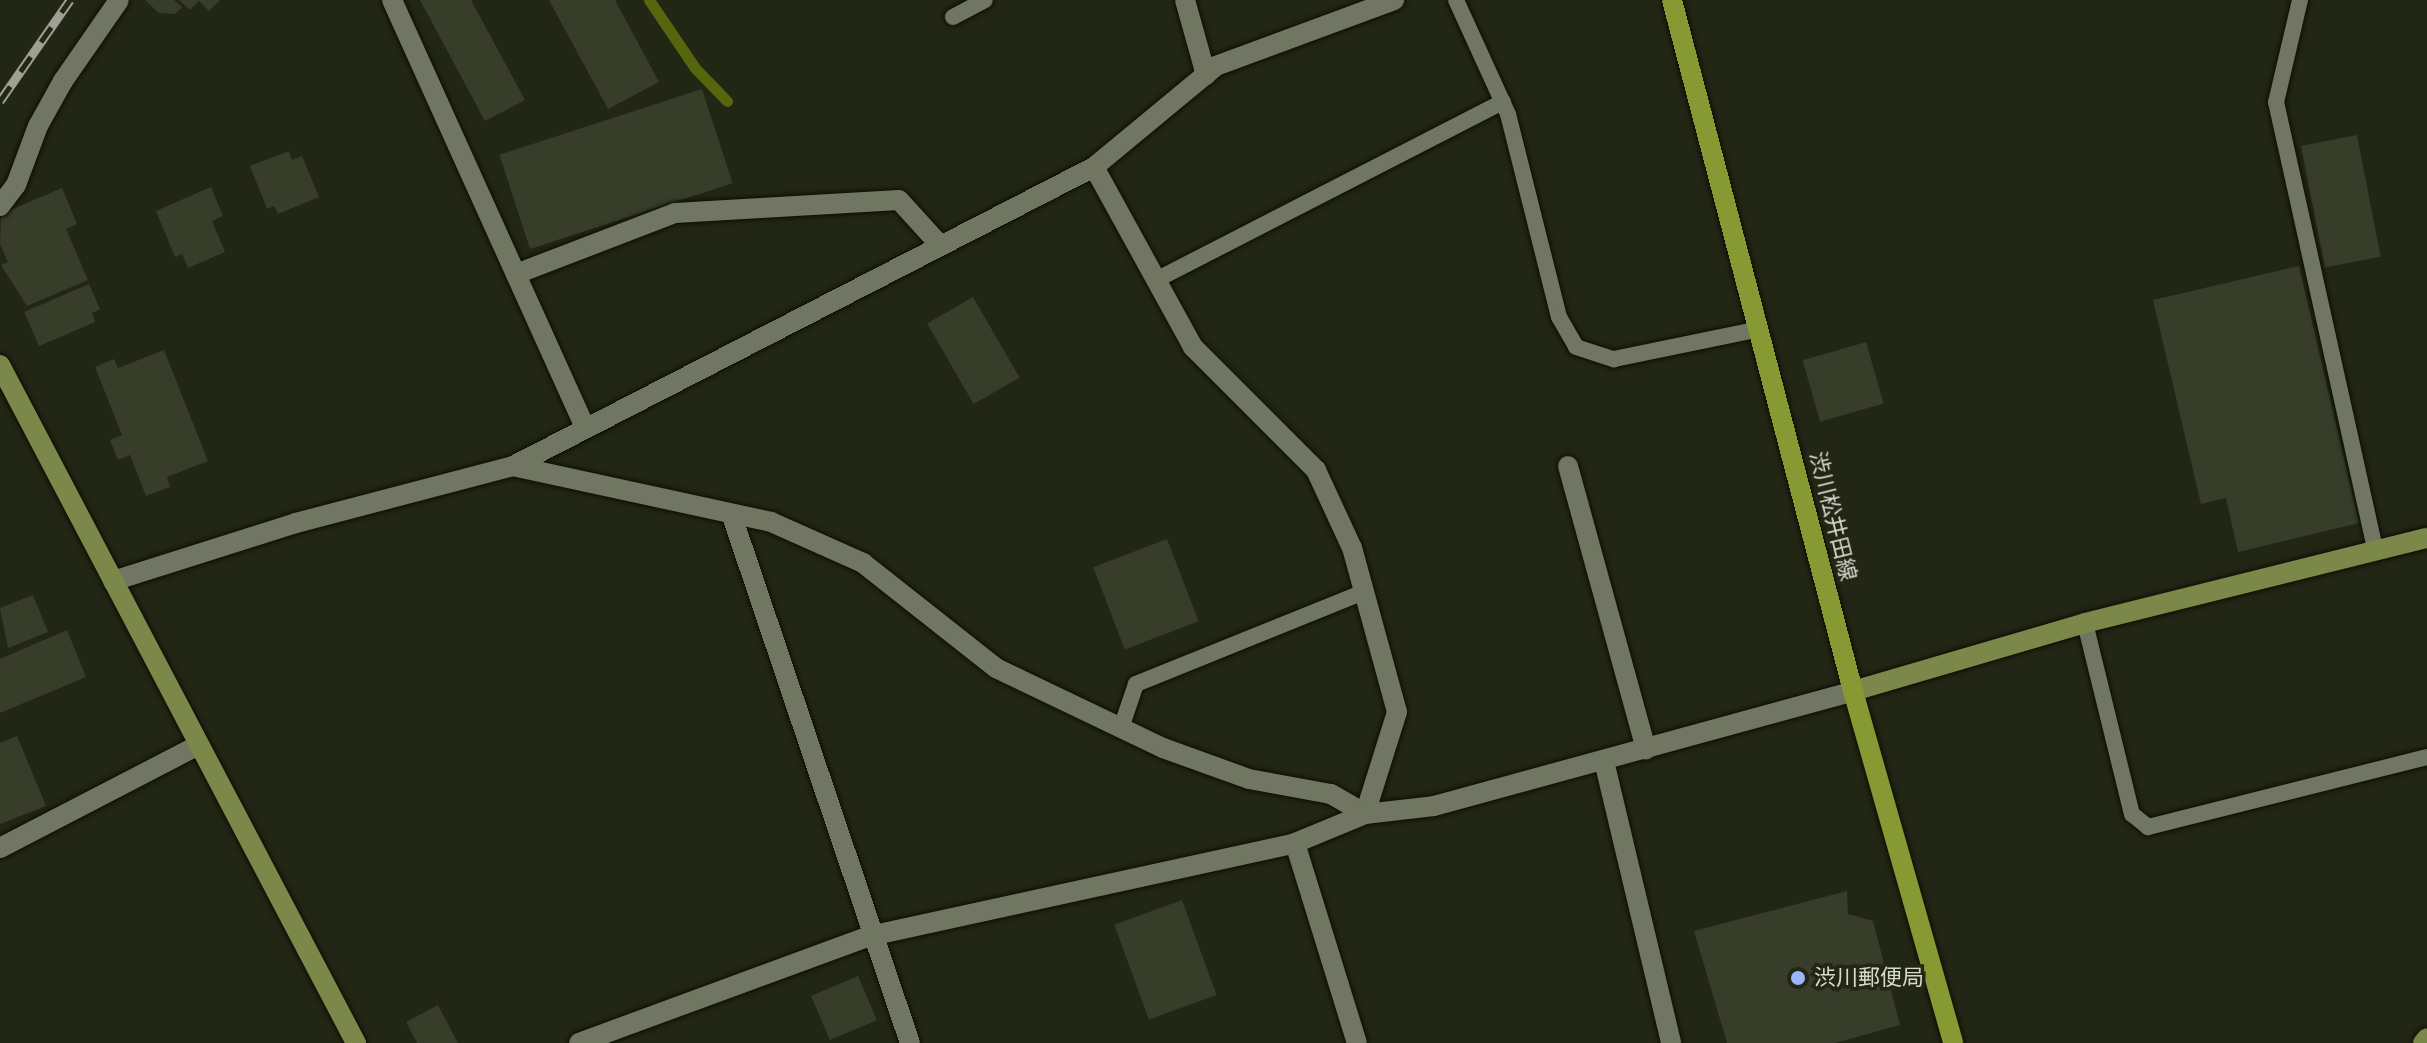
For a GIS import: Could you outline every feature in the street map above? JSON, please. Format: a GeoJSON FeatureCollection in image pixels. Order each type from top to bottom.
{"type":"FeatureCollection","features":[{"type":"Feature","properties":{"kind":"main road","name":"渋川松井田線"},"geometry":{"type":"LineString","coordinates":[[1672,0],[1853,691],[1953,1043]]}},
{"type":"Feature","properties":{"kind":"street"},"geometry":{"type":"LineString","coordinates":[[0,206],[16,185],[38,126],[63,81],[119,0]]}},
{"type":"Feature","properties":{"kind":"street"},"geometry":{"type":"LineString","coordinates":[[392,0],[585,428]]}},
{"type":"Feature","properties":{"kind":"street"},"geometry":{"type":"LineString","coordinates":[[1185,0],[1206,75]]}},
{"type":"Feature","properties":{"kind":"street"},"geometry":{"type":"LineString","coordinates":[[113,581],[296,523],[513,466],[1094,167],[1216,66],[1394,0]]}},
{"type":"Feature","properties":{"kind":"street"},"geometry":{"type":"LineString","coordinates":[[1094,167],[1193,347],[1316,470],[1352,548],[1397,712],[1365,814]]}},
{"type":"Feature","properties":{"kind":"street"},"geometry":{"type":"LineString","coordinates":[[516,274],[675,213],[899,200],[940,245]]}},
{"type":"Feature","properties":{"kind":"street"},"geometry":{"type":"LineString","coordinates":[[0,365],[356,1043]]}},
{"type":"Feature","properties":{"kind":"street"},"geometry":{"type":"LineString","coordinates":[[513,466],[732,516],[771,522],[863,563],[996,668],[1121,728],[1249,779],[1331,794],[1365,814]]}},
{"type":"Feature","properties":{"kind":"street"},"geometry":{"type":"LineString","coordinates":[[1568,466],[1646,749]]}},
{"type":"Feature","properties":{"kind":"street"},"geometry":{"type":"LineString","coordinates":[[732,516],[870,936],[910,1043]]}},
{"type":"Feature","properties":{"kind":"street"},"geometry":{"type":"LineString","coordinates":[[579,1043],[607,1038],[870,936],[1295,843],[1365,814],[1434,806],[1604,761],[2085,623],[2427,538]]}},
{"type":"Feature","properties":{"kind":"street"},"geometry":{"type":"LineString","coordinates":[[0,848],[199,745]]}},
{"type":"Feature","properties":{"kind":"street"},"geometry":{"type":"LineString","coordinates":[[1604,761],[1671,1043]]}},
{"type":"Feature","properties":{"kind":"street"},"geometry":{"type":"LineString","coordinates":[[1295,843],[1357,1043]]}},
{"type":"Feature","properties":{"kind":"street"},"geometry":{"type":"LineString","coordinates":[[2423,1043],[2427,1038]]}},
{"type":"Feature","properties":{"kind":"lane"},"geometry":{"type":"LineString","coordinates":[[953,17],[985,0]]}},
{"type":"Feature","properties":{"kind":"lane"},"geometry":{"type":"LineString","coordinates":[[1456,0],[1503,102],[1559,317],[1576,347],[1614,359],[1760,329]]}},
{"type":"Feature","properties":{"kind":"lane"},"geometry":{"type":"LineString","coordinates":[[2300,0],[2276,102],[2375,550]]}},
{"type":"Feature","properties":{"kind":"lane"},"geometry":{"type":"LineString","coordinates":[[1156,280],[1503,102]]}},
{"type":"Feature","properties":{"kind":"lane"},"geometry":{"type":"LineString","coordinates":[[1121,728],[1136,684],[1364,592]]}},
{"type":"Feature","properties":{"kind":"lane"},"geometry":{"type":"LineString","coordinates":[[2085,623],[2132,814],[2148,827],[2427,757]]}},
{"type":"Feature","properties":{"kind":"building"},"geometry":{"type":"Polygon","coordinates":[[[145,0],[174,0],[182,7],[175,14],[159,13],[145,0]]]}},
{"type":"Feature","properties":{"kind":"building"},"geometry":{"type":"Polygon","coordinates":[[[179,0],[220,0],[209,11],[199,1],[190,10],[179,0]]]}},
{"type":"Feature","properties":{"kind":"building"},"geometry":{"type":"Polygon","coordinates":[[[420,0],[471,0],[525,100],[485,121],[420,0]]]}},
{"type":"Feature","properties":{"kind":"building"},"geometry":{"type":"Polygon","coordinates":[[[549,0],[615,0],[659,82],[608,109],[549,0]]]}},
{"type":"Feature","properties":{"kind":"building"},"geometry":{"type":"Polygon","coordinates":[[[702,89],[733,183],[530,249],[499,155],[702,89]]]}},
{"type":"Feature","properties":{"kind":"building"},"geometry":{"type":"Polygon","coordinates":[[[2357,135],[2381,257],[2325,268],[2301,146],[2357,135]]]}},
{"type":"Feature","properties":{"kind":"building"},"geometry":{"type":"Polygon","coordinates":[[[289,151],[292,160],[302,156],[319,197],[278,214],[274,206],[267,209],[250,166],[289,151]]]}},
{"type":"Feature","properties":{"kind":"building"},"geometry":{"type":"Polygon","coordinates":[[[211,187],[223,216],[212,221],[225,252],[188,268],[182,254],[175,257],[156,211],[211,187]]]}},
{"type":"Feature","properties":{"kind":"building"},"geometry":{"type":"Polygon","coordinates":[[[62,188],[77,224],[66,229],[88,280],[27,306],[1,265],[8,262],[0,244],[1,214],[62,188]]]}},
{"type":"Feature","properties":{"kind":"building"},"geometry":{"type":"Polygon","coordinates":[[[2299,266],[2359,523],[2238,552],[2226,498],[2201,504],[2153,300],[2299,266]]]}},
{"type":"Feature","properties":{"kind":"building"},"geometry":{"type":"Polygon","coordinates":[[[89,284],[100,309],[92,313],[95,322],[39,346],[24,312],[89,284]]]}},
{"type":"Feature","properties":{"kind":"building"},"geometry":{"type":"Polygon","coordinates":[[[973,297],[1020,378],[974,404],[927,324],[973,297]]]}},
{"type":"Feature","properties":{"kind":"building"},"geometry":{"type":"Polygon","coordinates":[[[1866,342],[1884,404],[1820,422],[1803,360],[1866,342]]]}},
{"type":"Feature","properties":{"kind":"building"},"geometry":{"type":"Polygon","coordinates":[[[164,350],[208,461],[167,477],[170,487],[146,496],[130,455],[118,460],[110,440],[122,435],[95,367],[114,359],[118,368],[164,350]]]}},
{"type":"Feature","properties":{"kind":"building"},"geometry":{"type":"Polygon","coordinates":[[[1167,539],[1199,621],[1125,649],[1093,567],[1167,539]]]}},
{"type":"Feature","properties":{"kind":"building"},"geometry":{"type":"Polygon","coordinates":[[[33,595],[48,632],[8,648],[0,608],[33,595]]]}},
{"type":"Feature","properties":{"kind":"building"},"geometry":{"type":"Polygon","coordinates":[[[67,630],[86,677],[0,713],[0,659],[67,630]]]}},
{"type":"Feature","properties":{"kind":"building"},"geometry":{"type":"Polygon","coordinates":[[[17,736],[46,806],[0,824],[0,743],[17,736]]]}},
{"type":"Feature","properties":{"kind":"building","name":"渋川郵便局"},"geometry":{"type":"Polygon","coordinates":[[[1847,891],[1848,914],[1873,921],[1900,1025],[1835,1043],[1727,1043],[1694,931],[1847,891]]]}},
{"type":"Feature","properties":{"kind":"building"},"geometry":{"type":"Polygon","coordinates":[[[1182,900],[1217,995],[1149,1020],[1114,925],[1182,900]]]}},
{"type":"Feature","properties":{"kind":"building"},"geometry":{"type":"Polygon","coordinates":[[[858,976],[877,1020],[830,1040],[811,996],[858,976]]]}},
{"type":"Feature","properties":{"kind":"building"},"geometry":{"type":"Polygon","coordinates":[[[438,1005],[458,1043],[417,1043],[406,1022],[438,1005]]]}},
{"type":"Feature","properties":{"kind":"waterway"},"geometry":{"type":"LineString","coordinates":[[649,0],[695,68],[727,101]]}},
{"type":"Feature","properties":{"kind":"railway"},"geometry":{"type":"LineString","coordinates":[[0,101],[70,0]]}},
{"type":"Feature","properties":{"kind":"place","name":"渋川郵便局"},"geometry":{"type":"Point","coordinates":[1798,978]}}]}
